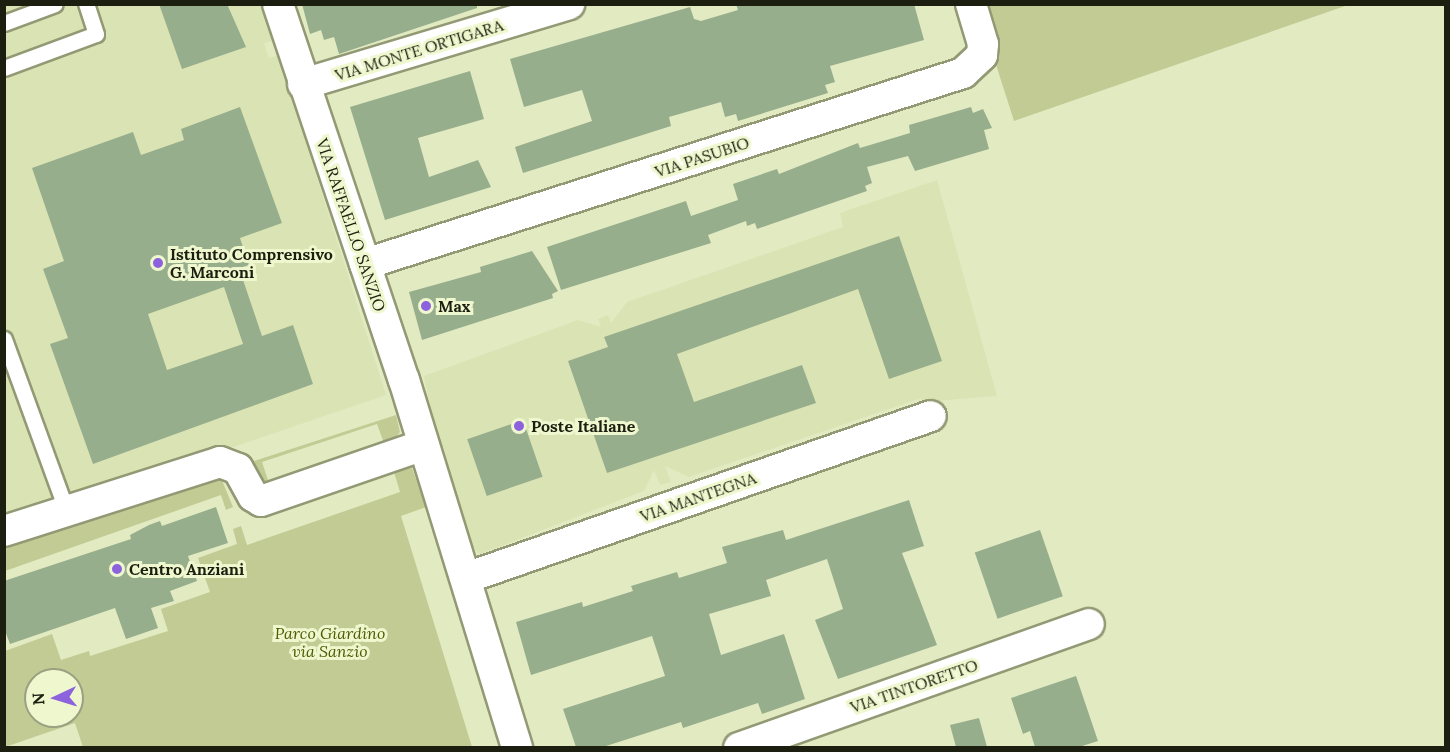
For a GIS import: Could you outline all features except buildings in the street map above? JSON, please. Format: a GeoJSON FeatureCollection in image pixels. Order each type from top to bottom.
{"type":"FeatureCollection","features":[{"type":"Feature","properties":{"kind":"street","name":"VIA RAFFAELLO SANZIO"},"geometry":{"type":"LineString","coordinates":[[278,4],[424,445],[517,747]]}},
{"type":"Feature","properties":{"kind":"street","name":"VIA MONTE ORTIGARA"},"geometry":{"type":"LineString","coordinates":[[303,84],[569,4]]}},
{"type":"Feature","properties":{"kind":"street","name":"VIA PASUBIO"},"geometry":{"type":"LineString","coordinates":[[365,264],[963,74],[982,55],[983,44],[971,4]]}},
{"type":"Feature","properties":{"kind":"street","name":"VIA MANTEGNA"},"geometry":{"type":"LineString","coordinates":[[466,578],[930,416]]}},
{"type":"Feature","properties":{"kind":"street"},"geometry":{"type":"LineString","coordinates":[[4,531],[226,462],[238,469],[256,500],[277,497],[424,445]]}},
{"type":"Feature","properties":{"kind":"street","name":"VIA TINTORETTO"},"geometry":{"type":"LineString","coordinates":[[739,747],[1089,624]]}},
{"type":"Feature","properties":{"kind":"lane"},"geometry":{"type":"LineString","coordinates":[[4,23],[55,4]]}},
{"type":"Feature","properties":{"kind":"lane"},"geometry":{"type":"LineString","coordinates":[[4,69],[96,34],[86,4]]}},
{"type":"Feature","properties":{"kind":"lane"},"geometry":{"type":"LineString","coordinates":[[4,339],[67,512]]}},
{"type":"Feature","properties":{"kind":"shaded area"},"geometry":{"type":"Polygon","coordinates":[[[4,5],[261,5],[272,41],[264,43],[269,58],[278,55],[386,395],[5,525],[4,5]]]}},
{"type":"Feature","properties":{"kind":"shaded area"},"geometry":{"type":"Polygon","coordinates":[[[937,180],[997,396],[923,402],[921,398],[689,477],[665,466],[671,482],[660,485],[654,470],[644,491],[480,554],[472,547],[431,412],[424,376],[578,320],[601,327],[598,319],[608,315],[611,323],[627,302],[843,227],[840,213],[937,180]]]}},
{"type":"Feature","properties":{"kind":"green space"},"geometry":{"type":"Polygon","coordinates":[[[977,5],[1348,5],[1014,121],[977,5]]]}},
{"type":"Feature","properties":{"kind":"green space"},"geometry":{"type":"Polygon","coordinates":[[[396,415],[400,432],[394,440],[384,443],[377,424],[262,462],[270,486],[263,488],[254,461],[396,415]]]}},
{"type":"Feature","properties":{"kind":"green space","name":"Parco Giardino via Sanzio"},"geometry":{"type":"Polygon","coordinates":[[[412,468],[426,507],[401,516],[472,747],[83,747],[77,728],[84,728],[84,668],[24,668],[24,728],[60,728],[5,747],[5,651],[52,634],[61,660],[89,651],[90,656],[168,631],[161,609],[210,592],[198,558],[237,544],[233,529],[241,526],[247,545],[400,492],[394,472],[412,468]]]}},
{"type":"Feature","properties":{"kind":"green space"},"geometry":{"type":"Polygon","coordinates":[[[212,475],[221,478],[233,507],[226,510],[221,495],[5,571],[4,543],[212,475]]]}},
{"type":"Feature","properties":{"kind":"place","name":"Istituto Comprensivo G. Marconi"},"geometry":{"type":"Point","coordinates":[158,263]}},
{"type":"Feature","properties":{"kind":"place","name":"Max"},"geometry":{"type":"Point","coordinates":[426,306]}},
{"type":"Feature","properties":{"kind":"place","name":"Poste Italiane"},"geometry":{"type":"Point","coordinates":[519,426]}},
{"type":"Feature","properties":{"kind":"place","name":"Centro Anziani"},"geometry":{"type":"Point","coordinates":[117,569]}}]}
